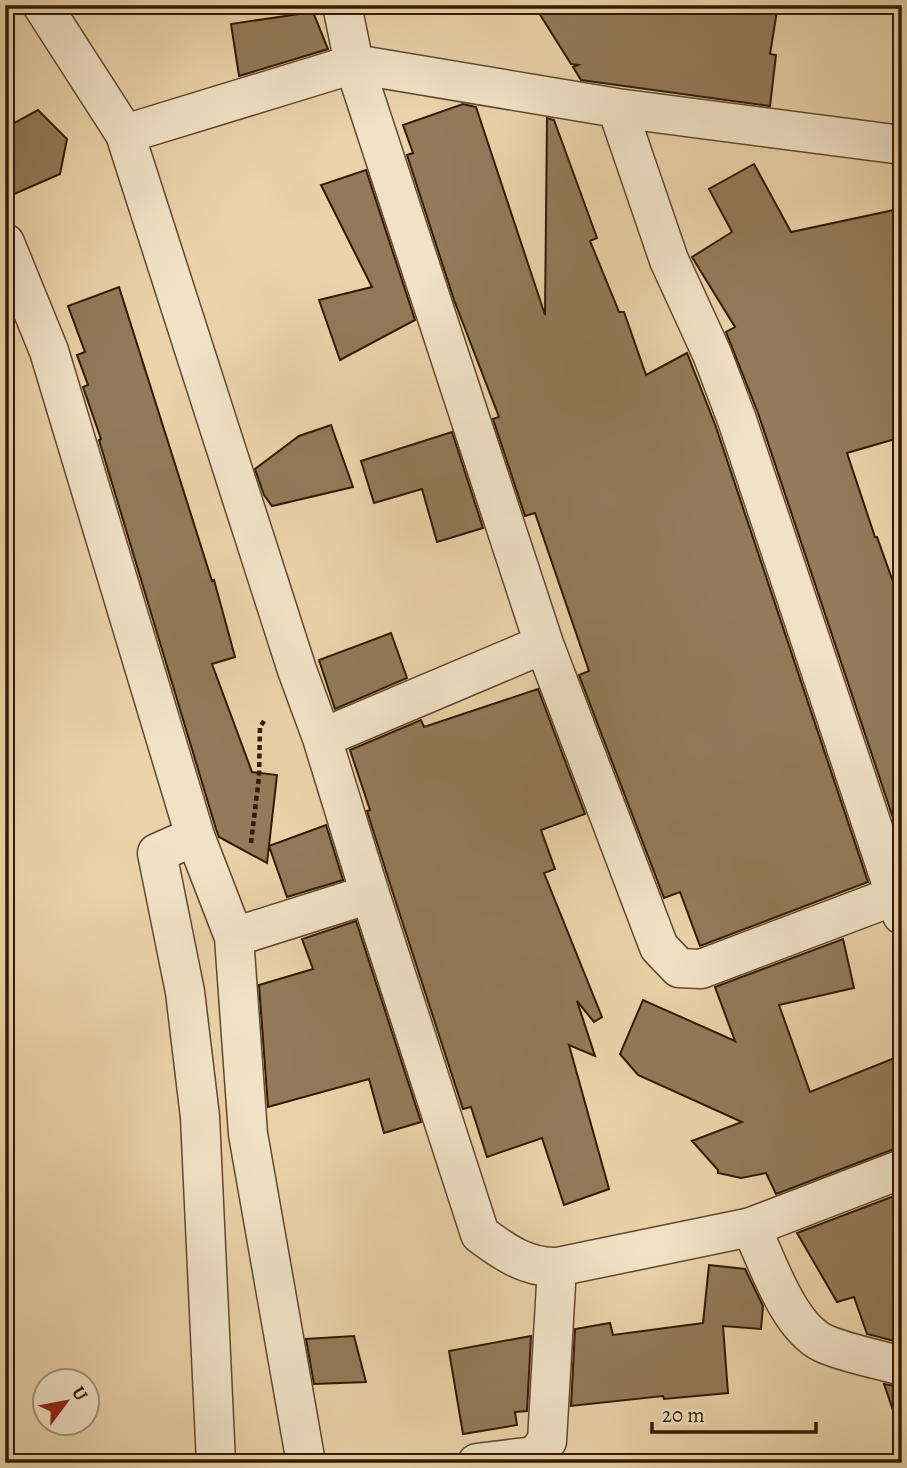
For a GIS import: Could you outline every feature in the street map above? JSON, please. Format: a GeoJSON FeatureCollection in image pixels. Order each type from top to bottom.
{"type":"FeatureCollection","features":[{"type":"Feature","properties":{"kind":"street"},"geometry":{"type":"LineString","coordinates":[[41,5],[125,134],[480,1234],[522,1261],[557,1267],[751,1227],[902,1169]]}},
{"type":"Feature","properties":{"kind":"street"},"geometry":{"type":"LineString","coordinates":[[342,5],[354,64],[544,644],[659,947],[679,968],[701,969],[900,901],[737,420],[712,354],[669,260],[617,108]]}},
{"type":"Feature","properties":{"kind":"street"},"geometry":{"type":"LineString","coordinates":[[125,134],[354,64],[617,108],[902,145]]}},
{"type":"Feature","properties":{"kind":"street"},"geometry":{"type":"LineString","coordinates":[[5,243],[49,351],[183,841],[234,937],[248,1134],[306,1463]]}},
{"type":"Feature","properties":{"kind":"street"},"geometry":{"type":"LineString","coordinates":[[322,738],[544,644]]}},
{"type":"Feature","properties":{"kind":"street"},"geometry":{"type":"LineString","coordinates":[[183,841],[157,853],[185,992],[200,1117],[216,1463]]}},
{"type":"Feature","properties":{"kind":"street"},"geometry":{"type":"LineString","coordinates":[[234,937],[369,894]]}},
{"type":"Feature","properties":{"kind":"street"},"geometry":{"type":"LineString","coordinates":[[751,1227],[794,1317],[810,1334],[823,1343],[902,1366]]}},
{"type":"Feature","properties":{"kind":"street"},"geometry":{"type":"LineString","coordinates":[[477,1463],[534,1456],[547,1441],[557,1267]]}},
{"type":"Feature","properties":{"kind":"path"},"geometry":{"type":"LineString","coordinates":[[250,855],[259,777],[260,727],[297,670]]}},
{"type":"Feature","properties":{"kind":"building"},"geometry":{"type":"Polygon","coordinates":[[[534,5],[778,5],[770,54],[776,55],[770,106],[581,80],[573,67],[578,65],[571,64],[534,5]]]}},
{"type":"Feature","properties":{"kind":"building"},"geometry":{"type":"Polygon","coordinates":[[[313,12],[328,49],[239,76],[231,24],[313,12]]]}},
{"type":"Feature","properties":{"kind":"building"},"geometry":{"type":"Polygon","coordinates":[[[463,104],[476,107],[545,315],[547,118],[554,120],[597,238],[590,241],[619,312],[624,312],[646,375],[687,353],[716,427],[868,882],[700,946],[680,892],[664,898],[579,675],[589,671],[535,513],[525,516],[493,419],[499,417],[454,300],[407,155],[413,153],[403,125],[463,104]]]}},
{"type":"Feature","properties":{"kind":"building"},"geometry":{"type":"Polygon","coordinates":[[[38,110],[67,139],[60,174],[5,198],[5,128],[38,110]]]}},
{"type":"Feature","properties":{"kind":"building"},"geometry":{"type":"Polygon","coordinates":[[[754,164],[791,232],[894,210],[902,244],[902,437],[847,453],[902,607],[902,845],[758,413],[726,332],[735,327],[692,257],[732,232],[709,189],[754,164]]]}},
{"type":"Feature","properties":{"kind":"building"},"geometry":{"type":"Polygon","coordinates":[[[366,170],[415,320],[340,360],[319,300],[372,287],[321,185],[366,170]]]}},
{"type":"Feature","properties":{"kind":"building"},"geometry":{"type":"Polygon","coordinates":[[[119,287],[212,581],[214,580],[235,657],[212,664],[252,772],[277,775],[267,863],[219,837],[99,440],[101,439],[83,387],[88,385],[77,355],[85,352],[68,306],[119,287]]]}},
{"type":"Feature","properties":{"kind":"building"},"geometry":{"type":"Polygon","coordinates":[[[331,425],[353,487],[272,506],[264,495],[255,469],[299,436],[331,425]]]}},
{"type":"Feature","properties":{"kind":"building"},"geometry":{"type":"Polygon","coordinates":[[[452,432],[483,528],[437,542],[422,489],[374,503],[361,461],[452,432]]]}},
{"type":"Feature","properties":{"kind":"building"},"geometry":{"type":"Polygon","coordinates":[[[391,633],[407,678],[335,709],[319,660],[391,633]]]}},
{"type":"Feature","properties":{"kind":"building"},"geometry":{"type":"Polygon","coordinates":[[[538,689],[585,814],[541,830],[555,869],[544,873],[602,1017],[594,1022],[577,1001],[595,1056],[569,1045],[609,1189],[564,1205],[542,1138],[487,1157],[471,1107],[463,1109],[350,750],[421,720],[424,727],[538,689]]]}},
{"type":"Feature","properties":{"kind":"building"},"geometry":{"type":"Polygon","coordinates":[[[326,825],[343,880],[287,897],[269,846],[326,825]]]}},
{"type":"Feature","properties":{"kind":"building"},"geometry":{"type":"Polygon","coordinates":[[[356,921],[421,1122],[384,1133],[369,1079],[268,1107],[259,985],[313,969],[302,939],[356,921]]]}},
{"type":"Feature","properties":{"kind":"building"},"geometry":{"type":"Polygon","coordinates":[[[843,939],[854,988],[779,1005],[810,1092],[902,1055],[902,1148],[776,1194],[766,1173],[741,1178],[718,1173],[692,1141],[742,1122],[638,1075],[620,1054],[643,1000],[735,1041],[715,987],[843,939]]]}},
{"type":"Feature","properties":{"kind":"building"},"geometry":{"type":"Polygon","coordinates":[[[902,1193],[902,1343],[867,1334],[854,1297],[837,1302],[797,1233],[902,1193]]]}},
{"type":"Feature","properties":{"kind":"building"},"geometry":{"type":"Polygon","coordinates":[[[709,1265],[745,1269],[763,1306],[761,1329],[723,1326],[728,1393],[664,1399],[663,1396],[571,1406],[575,1329],[610,1323],[613,1335],[703,1323],[709,1265]]]}},
{"type":"Feature","properties":{"kind":"building"},"geometry":{"type":"Polygon","coordinates":[[[354,1336],[366,1382],[314,1384],[306,1339],[354,1336]]]}},
{"type":"Feature","properties":{"kind":"building"},"geometry":{"type":"Polygon","coordinates":[[[531,1336],[527,1411],[515,1412],[517,1425],[463,1434],[449,1351],[531,1336]]]}},
{"type":"Feature","properties":{"kind":"building"},"geometry":{"type":"Polygon","coordinates":[[[884,1384],[902,1387],[902,1414],[895,1416],[884,1384]]]}}]}
